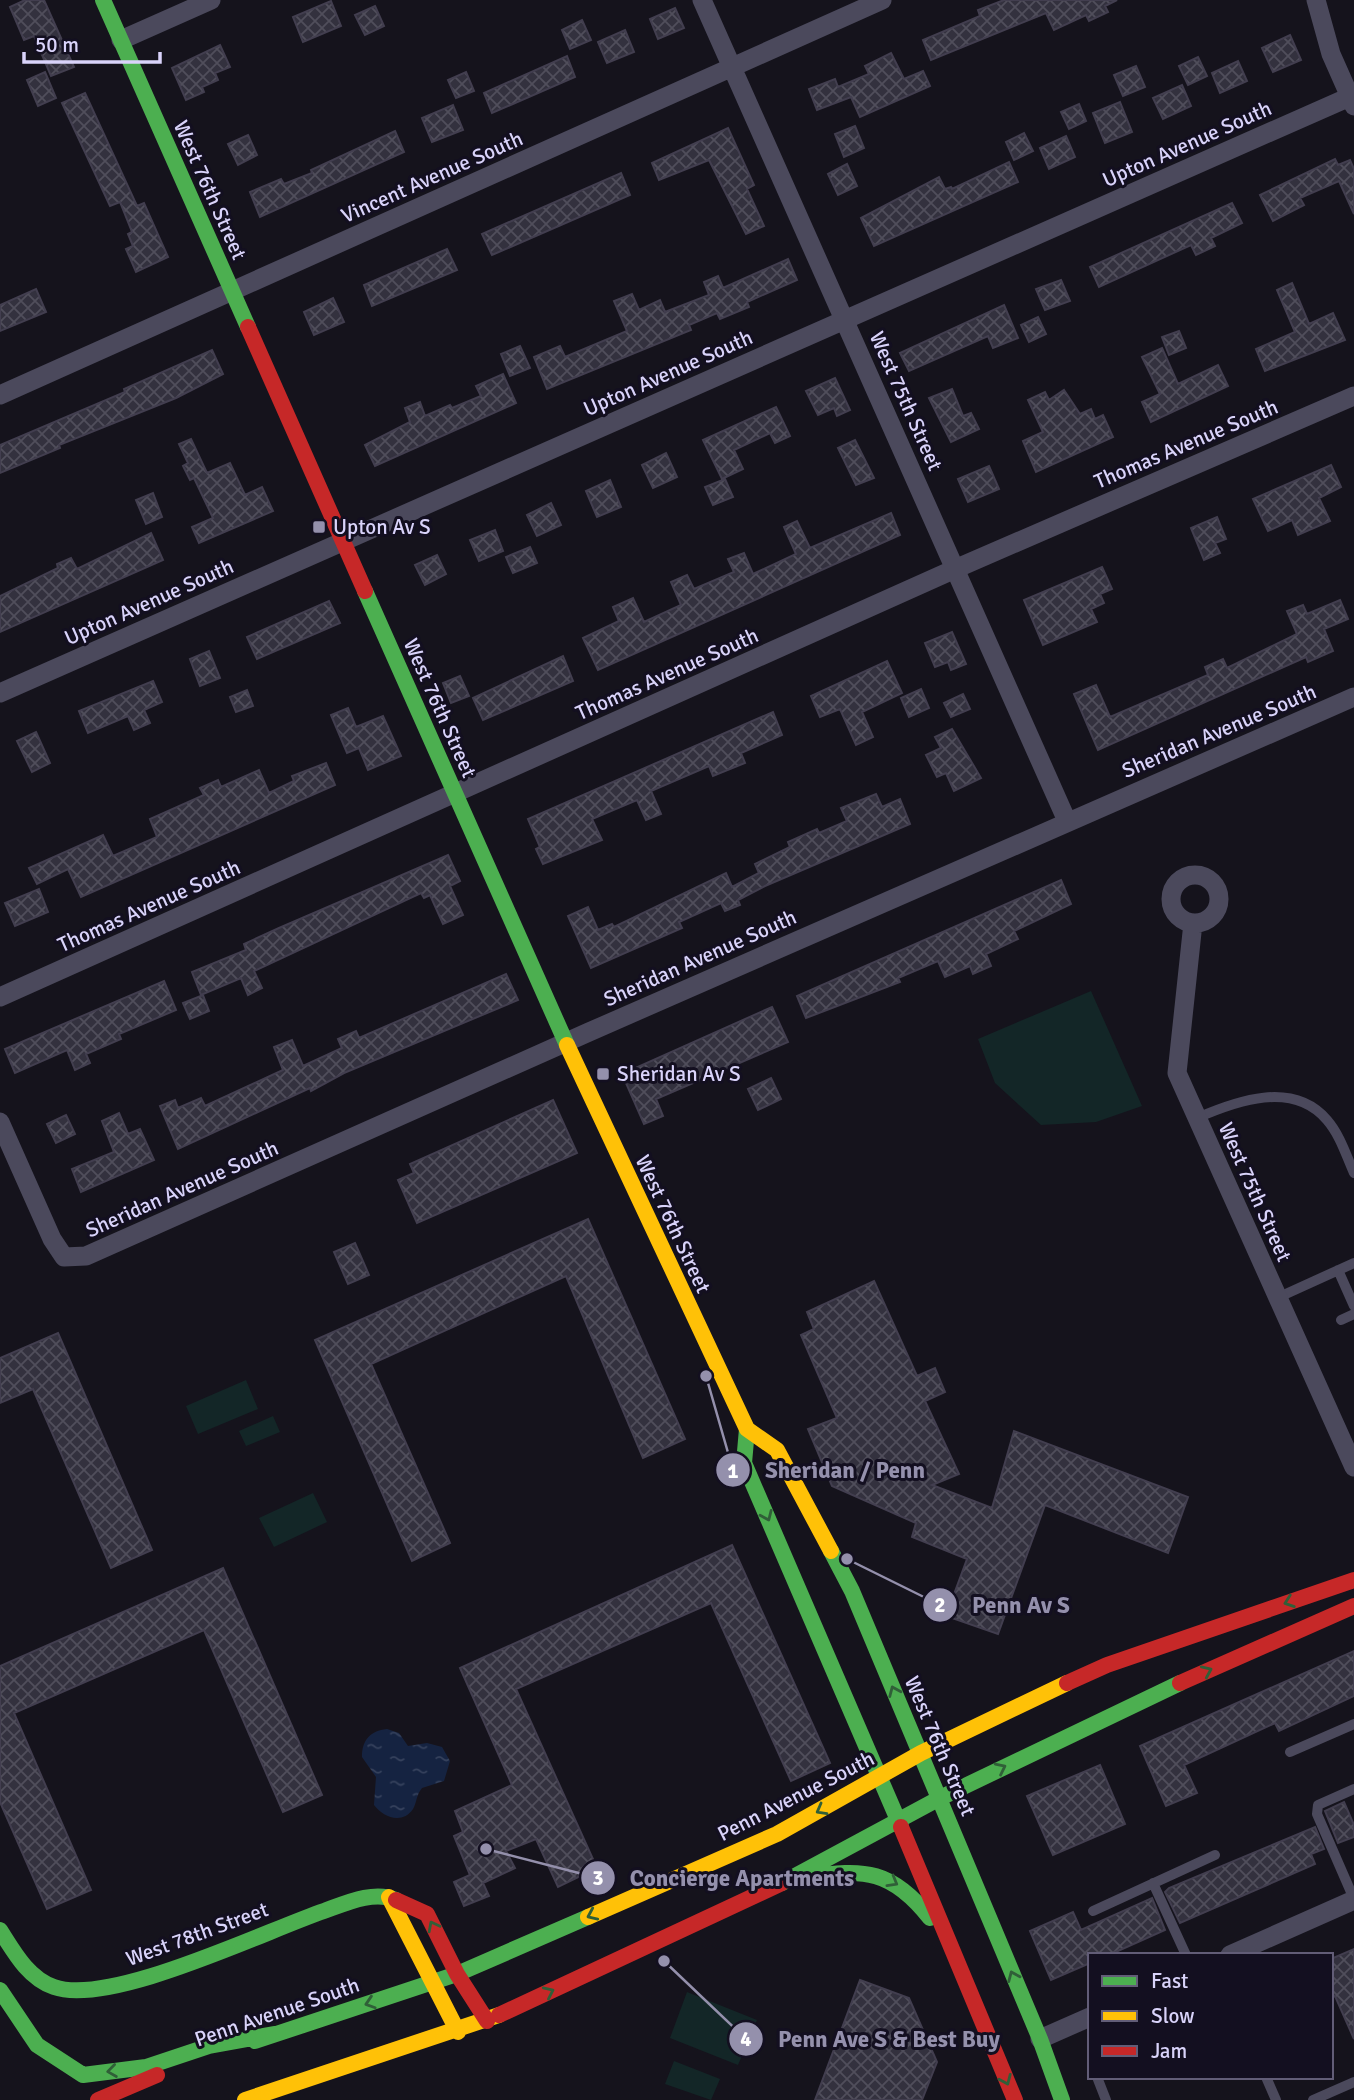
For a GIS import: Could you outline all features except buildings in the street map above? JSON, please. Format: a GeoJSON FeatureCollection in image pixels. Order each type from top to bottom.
{"type":"FeatureCollection","features":[{"type":"Feature","properties":{"kind":"main road","name":"West 76th Street"},"geometry":{"type":"LineString","coordinates":[[103,0],[565,1042],[747,1429],[777,1450],[852,1591],[1040,2039],[1062,2100]]}},
{"type":"Feature","properties":{"kind":"main road","name":"West 76th Street"},"geometry":{"type":"LineString","coordinates":[[747,1429],[744,1463],[899,1820],[1015,2100]]}},
{"type":"Feature","properties":{"kind":"main road","name":"Penn Avenue South"},"geometry":{"type":"LineString","coordinates":[[98,2100],[274,2034],[457,1974],[777,1834],[1008,1709],[1107,1665],[1354,1580]]}},
{"type":"Feature","properties":{"kind":"main road"},"geometry":{"type":"LineString","coordinates":[[245,2100],[487,2021],[780,1884],[940,1798],[1110,1714],[1354,1606]]}},
{"type":"Feature","properties":{"kind":"main road"},"geometry":{"type":"LineString","coordinates":[[780,1884],[837,1871],[855,1870],[880,1875],[917,1900],[952,1949]]}},
{"type":"Feature","properties":{"kind":"main road"},"geometry":{"type":"LineString","coordinates":[[389,1897],[427,1914],[457,1974],[487,2021]]}},
{"type":"Feature","properties":{"kind":"main road"},"geometry":{"type":"LineString","coordinates":[[389,1897],[435,1982],[458,2032]]}},
{"type":"Feature","properties":{"kind":"main road","name":"West 78th Street"},"geometry":{"type":"LineString","coordinates":[[0,1930],[33,1975],[54,1987],[108,1987],[186,1964],[280,1926],[362,1898],[389,1897]]}},
{"type":"Feature","properties":{"kind":"main road"},"geometry":{"type":"LineString","coordinates":[[0,1990],[37,2045],[83,2075],[146,2067],[209,2046],[274,2034]]}},
{"type":"Feature","properties":{"kind":"street"},"geometry":{"type":"LineString","coordinates":[[121,40],[211,0]]}},
{"type":"Feature","properties":{"kind":"street","name":"West 75th Street"},"geometry":{"type":"LineString","coordinates":[[702,0],[1067,821]]}},
{"type":"Feature","properties":{"kind":"street","name":"Vincent Avenue South"},"geometry":{"type":"LineString","coordinates":[[0,395],[882,0]]}},
{"type":"Feature","properties":{"kind":"street"},"geometry":{"type":"LineString","coordinates":[[1317,0],[1331,54],[1353,99]]}},
{"type":"Feature","properties":{"kind":"street","name":"Upton Avenue South"},"geometry":{"type":"LineString","coordinates":[[0,693],[1353,99]]}},
{"type":"Feature","properties":{"kind":"street","name":"Thomas Avenue South"},"geometry":{"type":"LineString","coordinates":[[0,997],[456,795],[955,569],[1354,396]]}},
{"type":"Feature","properties":{"kind":"street","name":"Sheridan Avenue South"},"geometry":{"type":"LineString","coordinates":[[0,1122],[52,1239],[64,1257],[86,1256],[565,1042],[1354,697]]}},
{"type":"Feature","properties":{"kind":"street","name":"West 75th Street"},"geometry":{"type":"LineString","coordinates":[[1193,923],[1177,1073],[1354,1467]]}},
{"type":"Feature","properties":{"kind":"street"},"geometry":{"type":"LineString","coordinates":[[1234,1953],[1354,1899]]}},
{"type":"Feature","properties":{"kind":"street"},"geometry":{"type":"LineString","coordinates":[[1040,2039],[1088,2018]]}},
{"type":"Feature","properties":{"kind":"lane"},"geometry":{"type":"LineString","coordinates":[[1196,1118],[1243,1099],[1286,1098],[1321,1114],[1329,1123],[1354,1173]]}},
{"type":"Feature","properties":{"kind":"lane"},"geometry":{"type":"LineString","coordinates":[[1277,1297],[1354,1263]]}},
{"type":"Feature","properties":{"kind":"lane"},"geometry":{"type":"LineString","coordinates":[[1338,1270],[1354,1306]]}},
{"type":"Feature","properties":{"kind":"lane"},"geometry":{"type":"LineString","coordinates":[[1341,1320],[1354,1314]]}},
{"type":"Feature","properties":{"kind":"lane"},"geometry":{"type":"LineString","coordinates":[[1290,1752],[1354,1724]]}},
{"type":"Feature","properties":{"kind":"lane"},"geometry":{"type":"LineString","coordinates":[[1354,1789],[1318,1805],[1317,1814],[1354,1899]]}},
{"type":"Feature","properties":{"kind":"lane"},"geometry":{"type":"LineString","coordinates":[[1093,1911],[1215,1854]]}},
{"type":"Feature","properties":{"kind":"lane"},"geometry":{"type":"LineString","coordinates":[[1153,1883],[1185,1953]]}},
{"type":"Feature","properties":{"kind":"lane"},"geometry":{"type":"LineString","coordinates":[[1098,2079],[1106,2100]]}},
{"type":"Feature","properties":{"kind":"lane"},"geometry":{"type":"LineString","coordinates":[[1267,2079],[1276,2100]]}},
{"type":"Feature","properties":{"kind":"lane"},"geometry":{"type":"LineString","coordinates":[[1313,2100],[1334,2096],[1354,2082]]}},
{"type":"Feature","properties":{"kind":"green space"},"geometry":{"type":"Polygon","coordinates":[[[1091,991],[1142,1106],[1096,1122],[1041,1125],[995,1083],[978,1039],[1091,991]]]}},
{"type":"Feature","properties":{"kind":"green space"},"geometry":{"type":"Polygon","coordinates":[[[246,1380],[258,1409],[198,1434],[186,1406],[246,1380]]]}},
{"type":"Feature","properties":{"kind":"green space"},"geometry":{"type":"Polygon","coordinates":[[[273,1416],[280,1432],[246,1446],[239,1431],[273,1416]]]}},
{"type":"Feature","properties":{"kind":"green space"},"geometry":{"type":"Polygon","coordinates":[[[313,1493],[327,1522],[274,1547],[259,1518],[313,1493]]]}},
{"type":"Feature","properties":{"kind":"green space"},"geometry":{"type":"Polygon","coordinates":[[[687,1992],[757,2020],[738,2065],[670,2038],[687,1992]]]}},
{"type":"Feature","properties":{"kind":"green space"},"geometry":{"type":"Polygon","coordinates":[[[674,2061],[720,2079],[711,2100],[665,2084],[674,2061]]]}},
{"type":"Feature","properties":{"kind":"water"},"geometry":{"type":"Polygon","coordinates":[[[387,1729],[399,1733],[408,1746],[427,1743],[442,1747],[450,1761],[444,1781],[422,1788],[409,1814],[398,1818],[387,1816],[374,1805],[376,1777],[362,1757],[368,1737],[387,1729]]]}},
{"type":"Feature","properties":{"kind":"traffic: fast"},"geometry":{"type":"LineString","coordinates":[[103,0],[248,327]]}},
{"type":"Feature","properties":{"kind":"traffic: fast"},"geometry":{"type":"LineString","coordinates":[[365,591],[567,1045]]}},
{"type":"Feature","properties":{"kind":"traffic: fast"},"geometry":{"type":"LineString","coordinates":[[747,1429],[744,1463],[901,1827]]}},
{"type":"Feature","properties":{"kind":"traffic: fast"},"geometry":{"type":"LineString","coordinates":[[831,1551],[852,1591],[1040,2039],[1062,2100]]}},
{"type":"Feature","properties":{"kind":"traffic: fast"},"geometry":{"type":"LineString","coordinates":[[782,1883],[940,1798],[1180,1683]]}},
{"type":"Feature","properties":{"kind":"traffic: fast"},"geometry":{"type":"LineString","coordinates":[[807,1878],[845,1873],[876,1876],[903,1890],[930,1918]]}},
{"type":"Feature","properties":{"kind":"traffic: fast"},"geometry":{"type":"LineString","coordinates":[[0,1930],[29,1971],[54,1987],[79,1990],[112,1986],[188,1964],[351,1901],[379,1896],[396,1900]]}},
{"type":"Feature","properties":{"kind":"traffic: fast"},"geometry":{"type":"LineString","coordinates":[[255,2041],[457,1974],[588,1917]]}},
{"type":"Feature","properties":{"kind":"traffic: fast"},"geometry":{"type":"LineString","coordinates":[[0,1990],[37,2045],[83,2075],[146,2067],[209,2046],[274,2034]]}},
{"type":"Feature","properties":{"kind":"traffic: slow"},"geometry":{"type":"LineString","coordinates":[[567,1045],[747,1429],[777,1450],[831,1551]]}},
{"type":"Feature","properties":{"kind":"traffic: slow"},"geometry":{"type":"LineString","coordinates":[[588,1917],[777,1834],[921,1753],[1067,1683]]}},
{"type":"Feature","properties":{"kind":"traffic: slow"},"geometry":{"type":"LineString","coordinates":[[389,1897],[458,2032]]}},
{"type":"Feature","properties":{"kind":"traffic: slow"},"geometry":{"type":"LineString","coordinates":[[245,2100],[499,2015]]}},
{"type":"Feature","properties":{"kind":"traffic: jam"},"geometry":{"type":"LineString","coordinates":[[248,327],[365,591]]}},
{"type":"Feature","properties":{"kind":"traffic: jam"},"geometry":{"type":"LineString","coordinates":[[1067,1683],[1107,1665],[1354,1580]]}},
{"type":"Feature","properties":{"kind":"traffic: jam"},"geometry":{"type":"LineString","coordinates":[[1180,1683],[1354,1606]]}},
{"type":"Feature","properties":{"kind":"traffic: jam"},"geometry":{"type":"LineString","coordinates":[[901,1827],[1015,2100]]}},
{"type":"Feature","properties":{"kind":"traffic: jam"},"geometry":{"type":"LineString","coordinates":[[499,2015],[782,1883]]}},
{"type":"Feature","properties":{"kind":"traffic: jam"},"geometry":{"type":"LineString","coordinates":[[396,1900],[427,1914],[457,1974],[487,2021]]}},
{"type":"Feature","properties":{"kind":"traffic: jam"},"geometry":{"type":"LineString","coordinates":[[98,2100],[157,2075]]}},
{"type":"Feature","properties":{"kind":"place","name":"Upton Av S"},"geometry":{"type":"Point","coordinates":[319,527]}},
{"type":"Feature","properties":{"kind":"place","name":"Sheridan Av S"},"geometry":{"type":"Point","coordinates":[603,1074]}},
{"type":"Feature","properties":{"kind":"place","name":"Sheridan / Penn"},"geometry":{"type":"Point","coordinates":[706,1376]}},
{"type":"Feature","properties":{"kind":"place","name":"Penn Av S"},"geometry":{"type":"Point","coordinates":[847,1559]}},
{"type":"Feature","properties":{"kind":"place","name":"Concierge Apartments"},"geometry":{"type":"Point","coordinates":[486,1849]}},
{"type":"Feature","properties":{"kind":"place","name":"Penn Ave S & Best Buy"},"geometry":{"type":"Point","coordinates":[664,1961]}}]}
